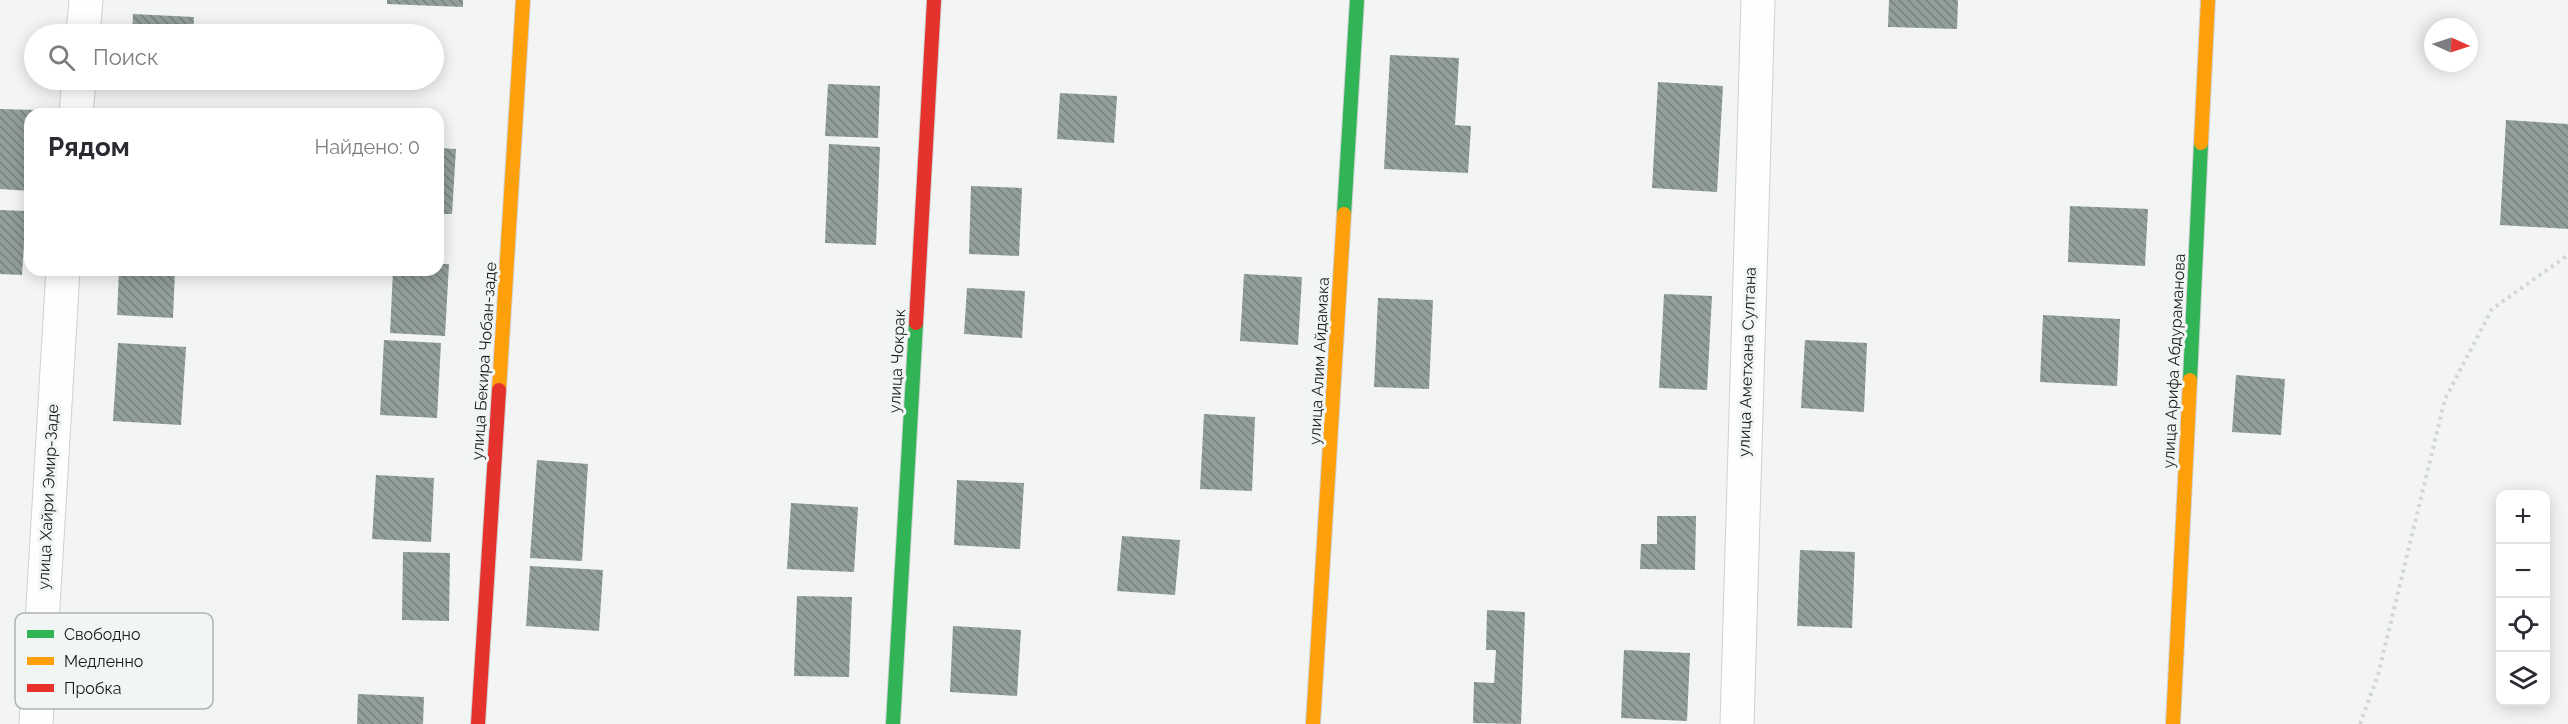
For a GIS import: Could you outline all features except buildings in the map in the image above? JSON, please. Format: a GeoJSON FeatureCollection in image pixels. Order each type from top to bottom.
{"type":"FeatureCollection","features":[{"type":"Feature","properties":{"kind":"street"},"geometry":{"type":"LineString","coordinates":[[84,24],[86,0]]}},
{"type":"Feature","properties":{"kind":"street","name":"улица Бекира Чобан-заде"},"geometry":{"type":"LineString","coordinates":[[478,724],[524,0]]}},
{"type":"Feature","properties":{"kind":"street","name":"улица Чокрак"},"geometry":{"type":"LineString","coordinates":[[893,724],[934,0]]}},
{"type":"Feature","properties":{"kind":"street","name":"улица Алим Айдамака"},"geometry":{"type":"LineString","coordinates":[[1313,724],[1357,0]]}},
{"type":"Feature","properties":{"kind":"street","name":"улица Аметхана Султана"},"geometry":{"type":"LineString","coordinates":[[1737,724],[1758,0]]}},
{"type":"Feature","properties":{"kind":"street","name":"улица Арифа Абдураманова"},"geometry":{"type":"LineString","coordinates":[[2173,724],[2208,0]]}},
{"type":"Feature","properties":{"kind":"street"},"geometry":{"type":"LineString","coordinates":[[77,108],[78,90]]}},
{"type":"Feature","properties":{"kind":"street","name":"улица Хайри Эмир-Заде"},"geometry":{"type":"LineString","coordinates":[[42,613],[57,333],[62,276]]}},
{"type":"Feature","properties":{"kind":"street","name":"улица Хайри Эмир-Заде"},"geometry":{"type":"LineString","coordinates":[[36,724],[37,709]]}},
{"type":"Feature","properties":{"kind":"path"},"geometry":{"type":"LineString","coordinates":[[2360,724],[2378,675],[2445,399],[2492,309],[2568,255]]}},
{"type":"Feature","properties":{"kind":"traffic: fast"},"geometry":{"type":"LineString","coordinates":[[1344,214],[1357,0]]}},
{"type":"Feature","properties":{"kind":"traffic: fast"},"geometry":{"type":"LineString","coordinates":[[2190,380],[2201,143]]}},
{"type":"Feature","properties":{"kind":"traffic: fast"},"geometry":{"type":"LineString","coordinates":[[893,724],[916,323]]}},
{"type":"Feature","properties":{"kind":"traffic: slow"},"geometry":{"type":"LineString","coordinates":[[499,390],[523,0]]}},
{"type":"Feature","properties":{"kind":"traffic: slow"},"geometry":{"type":"LineString","coordinates":[[2201,143],[2208,0]]}},
{"type":"Feature","properties":{"kind":"traffic: slow"},"geometry":{"type":"LineString","coordinates":[[1313,724],[1344,214]]}},
{"type":"Feature","properties":{"kind":"traffic: slow"},"geometry":{"type":"LineString","coordinates":[[2173,724],[2190,380]]}},
{"type":"Feature","properties":{"kind":"traffic: jam"},"geometry":{"type":"LineString","coordinates":[[916,323],[934,0]]}},
{"type":"Feature","properties":{"kind":"traffic: jam"},"geometry":{"type":"LineString","coordinates":[[478,724],[499,390]]}}]}
